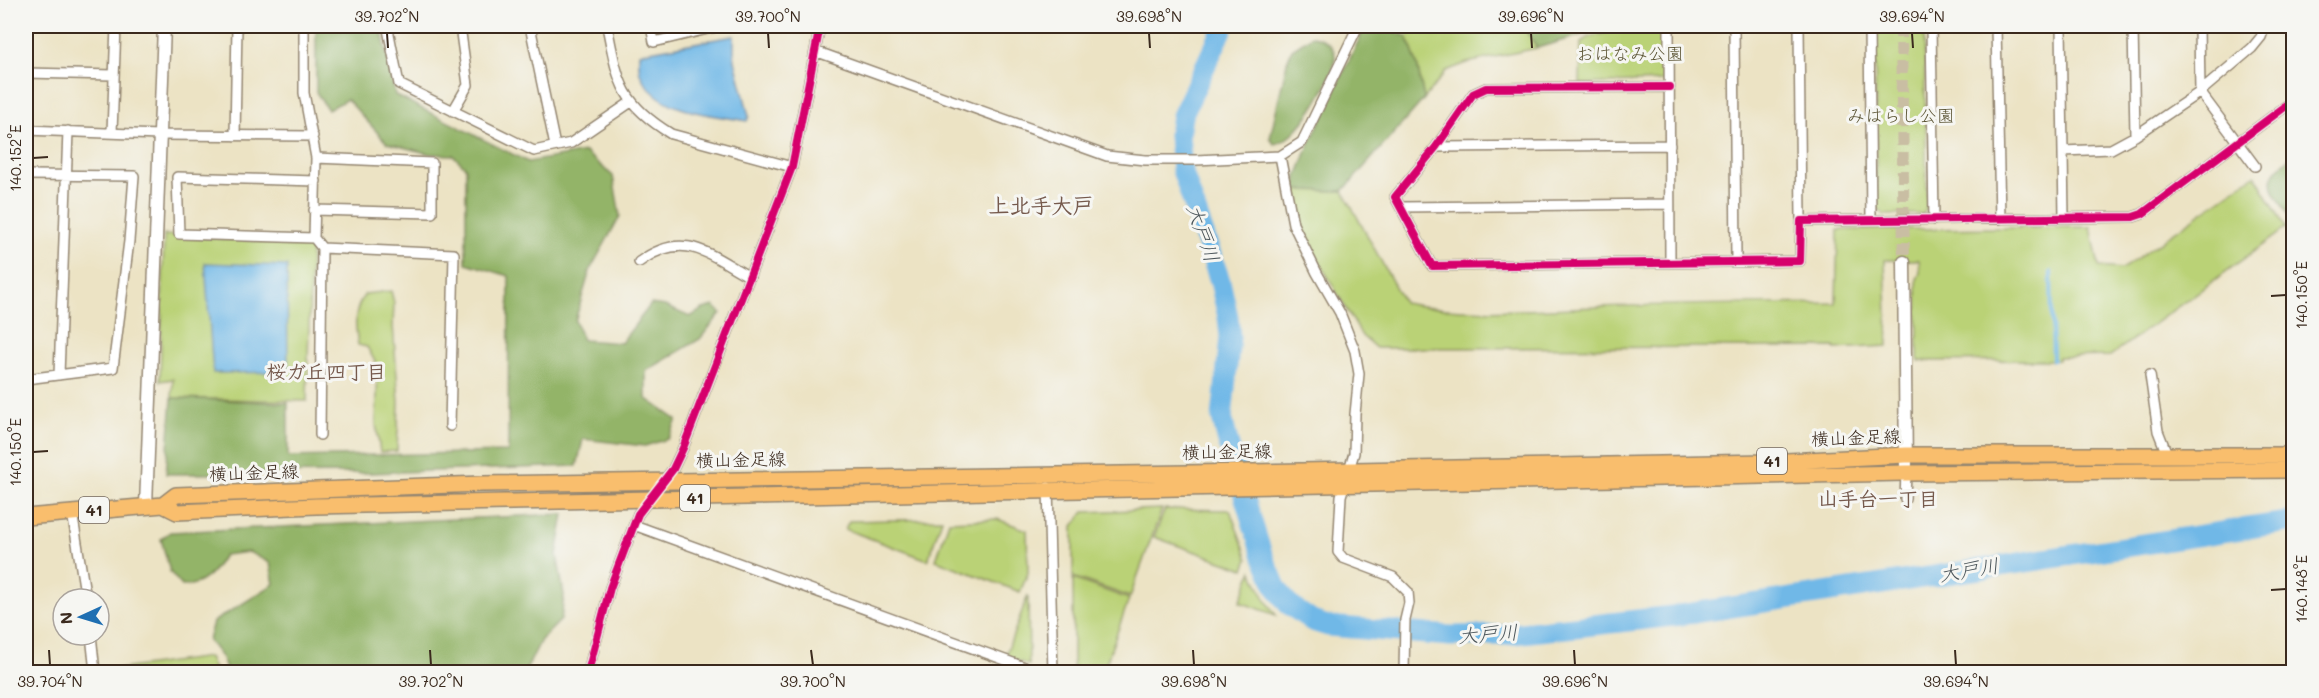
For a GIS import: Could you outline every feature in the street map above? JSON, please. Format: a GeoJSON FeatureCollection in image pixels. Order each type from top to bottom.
{"type":"FeatureCollection","features":[{"type":"Feature","properties":{"kind":"main road","name":"横山金足線"},"geometry":{"type":"LineString","coordinates":[[1252,479],[1350,469],[1766,462],[1906,455],[2294,455]]}},
{"type":"Feature","properties":{"kind":"main road","name":"横山金足線"},"geometry":{"type":"LineString","coordinates":[[163,505],[176,495],[482,484],[664,481],[1048,475],[1252,479],[1345,484],[1906,473],[2294,470]]}},
{"type":"Feature","properties":{"kind":"main road","name":"横山金足線"},"geometry":{"type":"LineString","coordinates":[[26,517],[163,505],[177,512],[316,506],[1048,491],[1226,479]]}},
{"type":"Feature","properties":{"kind":"street"},"geometry":{"type":"LineString","coordinates":[[112,132],[116,26]]}},
{"type":"Feature","properties":{"kind":"street"},"geometry":{"type":"LineString","coordinates":[[146,506],[164,26]]}},
{"type":"Feature","properties":{"kind":"street"},"geometry":{"type":"LineString","coordinates":[[235,136],[237,26]]}},
{"type":"Feature","properties":{"kind":"street"},"geometry":{"type":"LineString","coordinates":[[304,26],[304,93],[316,158],[314,238],[322,248],[321,435]]}},
{"type":"Feature","properties":{"kind":"street"},"geometry":{"type":"LineString","coordinates":[[392,26],[388,29],[399,84],[534,151],[571,143],[631,102]]}},
{"type":"Feature","properties":{"kind":"street"},"geometry":{"type":"LineString","coordinates":[[453,111],[468,85],[460,26]]}},
{"type":"Feature","properties":{"kind":"street"},"geometry":{"type":"LineString","coordinates":[[530,26],[555,146]]}},
{"type":"Feature","properties":{"kind":"street"},"geometry":{"type":"LineString","coordinates":[[607,26],[615,64],[625,93],[642,114],[671,134],[792,167]]}},
{"type":"Feature","properties":{"kind":"street"},"geometry":{"type":"LineString","coordinates":[[651,26],[654,42],[720,26]]}},
{"type":"Feature","properties":{"kind":"street"},"geometry":{"type":"LineString","coordinates":[[588,672],[610,588],[633,525],[648,499],[674,469],[792,167],[820,26]]}},
{"type":"Feature","properties":{"kind":"street"},"geometry":{"type":"LineString","coordinates":[[815,51],[1107,156],[1196,160],[1280,156],[1302,142],[1358,26]]}},
{"type":"Feature","properties":{"kind":"street"},"geometry":{"type":"LineString","coordinates":[[1669,26],[1670,262]]}},
{"type":"Feature","properties":{"kind":"street"},"geometry":{"type":"LineString","coordinates":[[1734,26],[1736,261]]}},
{"type":"Feature","properties":{"kind":"street"},"geometry":{"type":"LineString","coordinates":[[1670,87],[1486,88],[1473,94],[1436,147],[1395,197],[1432,266],[1800,261],[1799,26]]}},
{"type":"Feature","properties":{"kind":"street"},"geometry":{"type":"LineString","coordinates":[[1869,26],[1871,219]]}},
{"type":"Feature","properties":{"kind":"street"},"geometry":{"type":"LineString","coordinates":[[1931,26],[1934,219]]}},
{"type":"Feature","properties":{"kind":"street"},"geometry":{"type":"LineString","coordinates":[[1996,26],[2000,219]]}},
{"type":"Feature","properties":{"kind":"street"},"geometry":{"type":"LineString","coordinates":[[2061,26],[2064,218]]}},
{"type":"Feature","properties":{"kind":"street"},"geometry":{"type":"LineString","coordinates":[[2133,26],[2135,136]]}},
{"type":"Feature","properties":{"kind":"street"},"geometry":{"type":"LineString","coordinates":[[2199,26],[2200,92],[2255,166]]}},
{"type":"Feature","properties":{"kind":"street"},"geometry":{"type":"LineString","coordinates":[[2063,151],[2111,149],[2135,136],[2200,92],[2252,48],[2261,37],[2265,26]]}},
{"type":"Feature","properties":{"kind":"street"},"geometry":{"type":"LineString","coordinates":[[26,73],[114,75]]}},
{"type":"Feature","properties":{"kind":"street"},"geometry":{"type":"LineString","coordinates":[[1801,221],[2133,217],[2142,213],[2294,100]]}},
{"type":"Feature","properties":{"kind":"street"},"geometry":{"type":"LineString","coordinates":[[26,130],[159,135],[313,136]]}},
{"type":"Feature","properties":{"kind":"street"},"geometry":{"type":"LineString","coordinates":[[59,375],[68,131]]}},
{"type":"Feature","properties":{"kind":"street"},"geometry":{"type":"LineString","coordinates":[[1436,147],[1670,145]]}},
{"type":"Feature","properties":{"kind":"street"},"geometry":{"type":"LineString","coordinates":[[1280,156],[1293,224],[1311,263],[1340,313],[1355,351],[1359,374],[1354,453],[1341,496],[1338,552],[1343,558],[1393,577],[1408,592],[1404,672]]}},
{"type":"Feature","properties":{"kind":"street"},"geometry":{"type":"LineString","coordinates":[[314,210],[432,213],[432,163],[316,158]]}},
{"type":"Feature","properties":{"kind":"street"},"geometry":{"type":"LineString","coordinates":[[26,175],[134,176],[134,196],[113,368],[26,379]]}},
{"type":"Feature","properties":{"kind":"street"},"geometry":{"type":"LineString","coordinates":[[314,238],[179,234],[177,177],[316,181]]}},
{"type":"Feature","properties":{"kind":"street"},"geometry":{"type":"LineString","coordinates":[[1402,207],[1669,204]]}},
{"type":"Feature","properties":{"kind":"street"},"geometry":{"type":"LineString","coordinates":[[639,262],[654,251],[673,245],[689,246],[704,251],[750,278]]}},
{"type":"Feature","properties":{"kind":"street"},"geometry":{"type":"LineString","coordinates":[[322,248],[454,254],[450,426]]}},
{"type":"Feature","properties":{"kind":"street"},"geometry":{"type":"LineString","coordinates":[[1904,262],[1905,499]]}},
{"type":"Feature","properties":{"kind":"street"},"geometry":{"type":"LineString","coordinates":[[2150,375],[2158,431],[2166,454]]}},
{"type":"Feature","properties":{"kind":"street"},"geometry":{"type":"LineString","coordinates":[[1048,475],[1053,672]]}},
{"type":"Feature","properties":{"kind":"street"},"geometry":{"type":"LineString","coordinates":[[72,512],[84,587]]}},
{"type":"Feature","properties":{"kind":"street"},"geometry":{"type":"LineString","coordinates":[[633,525],[1038,672]]}},
{"type":"Feature","properties":{"kind":"street"},"geometry":{"type":"LineString","coordinates":[[92,647],[95,672]]}},
{"type":"Feature","properties":{"kind":"green space"},"geometry":{"type":"Polygon","coordinates":[[[316,26],[389,26],[382,31],[395,95],[528,162],[585,152],[613,176],[620,216],[590,270],[575,321],[583,340],[621,343],[651,304],[665,306],[690,317],[703,309],[714,306],[721,313],[700,339],[646,371],[646,398],[677,420],[668,439],[645,446],[583,439],[577,466],[369,473],[166,474],[172,398],[288,403],[288,457],[508,452],[509,276],[466,263],[466,168],[453,155],[430,154],[387,143],[347,99],[328,110],[316,92],[316,26]]]}},
{"type":"Feature","properties":{"kind":"green space"},"geometry":{"type":"Polygon","coordinates":[[[1377,26],[1407,36],[1417,64],[1424,99],[1343,191],[1295,190],[1297,177],[1309,145],[1365,27],[1377,26]]]}},
{"type":"Feature","properties":{"kind":"green space"},"geometry":{"type":"Polygon","coordinates":[[[1419,26],[1524,26],[1537,48],[1467,63],[1446,71],[1424,99],[1417,64],[1407,36],[1419,26]]]}},
{"type":"Feature","properties":{"kind":"green space"},"geometry":{"type":"Polygon","coordinates":[[[1524,26],[1612,26],[1537,48],[1524,26]]]}},
{"type":"Feature","properties":{"kind":"green space","name":"おはなみ公園"},"geometry":{"type":"Polygon","coordinates":[[[1618,26],[1663,26],[1664,81],[1580,84],[1581,43],[1590,37],[1610,32],[1618,26]]]}},
{"type":"Feature","properties":{"kind":"green space","name":"みはらし公園"},"geometry":{"type":"Polygon","coordinates":[[[1875,26],[1924,26],[1927,207],[1923,214],[1884,215],[1876,207],[1875,26]]]}},
{"type":"Feature","properties":{"kind":"green space"},"geometry":{"type":"Polygon","coordinates":[[[1312,36],[1330,45],[1335,56],[1334,66],[1314,108],[1304,121],[1283,141],[1274,144],[1270,138],[1287,62],[1292,49],[1312,36]]]}},
{"type":"Feature","properties":{"kind":"green space"},"geometry":{"type":"Polygon","coordinates":[[[2293,155],[2293,218],[2286,212],[2276,195],[2272,181],[2280,166],[2293,155]]]}},
{"type":"Feature","properties":{"kind":"green space"},"geometry":{"type":"Polygon","coordinates":[[[2255,175],[2286,228],[2110,356],[2058,357],[2058,360],[1918,361],[1917,279],[1920,273],[1919,260],[1885,260],[1888,346],[1835,349],[1835,347],[1376,348],[1362,336],[1302,232],[1295,190],[1343,191],[1404,303],[1452,309],[1501,311],[1658,305],[1836,303],[1838,230],[2091,227],[2099,267],[2122,269],[2255,175]]]}},
{"type":"Feature","properties":{"kind":"green space"},"geometry":{"type":"Polygon","coordinates":[[[164,235],[311,244],[307,401],[172,398],[173,379],[160,381],[164,235]]]}},
{"type":"Feature","properties":{"kind":"green space"},"geometry":{"type":"Polygon","coordinates":[[[391,291],[394,303],[393,326],[399,402],[397,451],[380,452],[376,424],[378,367],[367,347],[358,345],[356,318],[358,306],[365,294],[391,291]]]}},
{"type":"Feature","properties":{"kind":"green space"},"geometry":{"type":"Polygon","coordinates":[[[1162,509],[1130,597],[1073,577],[1073,526],[1084,512],[1162,509]]]}},
{"type":"Feature","properties":{"kind":"green space"},"geometry":{"type":"Polygon","coordinates":[[[1165,509],[1230,510],[1248,559],[1244,569],[1154,537],[1165,509]]]}},
{"type":"Feature","properties":{"kind":"green space"},"geometry":{"type":"Polygon","coordinates":[[[564,514],[557,555],[564,595],[561,620],[541,640],[525,672],[227,672],[222,658],[208,640],[213,622],[274,584],[270,563],[249,552],[224,555],[202,581],[182,586],[170,572],[161,539],[170,532],[564,514]]]}},
{"type":"Feature","properties":{"kind":"green space"},"geometry":{"type":"Polygon","coordinates":[[[942,519],[928,560],[845,529],[849,521],[942,519]]]}},
{"type":"Feature","properties":{"kind":"green space"},"geometry":{"type":"Polygon","coordinates":[[[997,519],[1027,530],[1028,573],[1020,592],[936,560],[949,521],[997,519]]]}},
{"type":"Feature","properties":{"kind":"green space"},"geometry":{"type":"Polygon","coordinates":[[[1252,571],[1265,599],[1276,615],[1240,602],[1252,571]]]}},
{"type":"Feature","properties":{"kind":"green space"},"geometry":{"type":"Polygon","coordinates":[[[1073,579],[1129,599],[1103,672],[1073,672],[1073,579]]]}},
{"type":"Feature","properties":{"kind":"green space"},"geometry":{"type":"Polygon","coordinates":[[[1028,595],[1029,665],[1005,657],[1028,595]]]}},
{"type":"Feature","properties":{"kind":"green space"},"geometry":{"type":"Polygon","coordinates":[[[209,657],[215,672],[114,672],[114,670],[209,657]]]}},
{"type":"Feature","properties":{"kind":"water"},"geometry":{"type":"Polygon","coordinates":[[[734,36],[734,57],[749,116],[747,121],[702,114],[673,105],[649,89],[641,76],[639,53],[734,36]]]}},
{"type":"Feature","properties":{"kind":"water"},"geometry":{"type":"Polygon","coordinates":[[[205,263],[287,266],[288,372],[213,373],[205,263]]]}},
{"type":"Feature","properties":{"kind":"waterway","name":"大戸川"},"geometry":{"type":"LineString","coordinates":[[1224,26],[1182,116],[1179,135],[1182,170],[1220,281],[1228,317],[1230,337],[1222,418],[1229,446],[1261,551],[1276,587],[1288,604],[1312,621],[1328,626],[1450,636],[1504,635],[1673,616],[2294,521]]}},
{"type":"Feature","properties":{"kind":"waterway"},"geometry":{"type":"LineString","coordinates":[[2051,272],[2053,360]]}},
{"type":"Feature","properties":{"kind":"tunnel"},"geometry":{"type":"LineString","coordinates":[[1901,26],[1904,262]]}},
{"type":"Feature","properties":{"kind":"cycle path"},"geometry":{"type":"LineString","coordinates":[[588,672],[610,588],[638,514],[673,469],[683,448],[792,167],[820,26]]}},
{"type":"Feature","properties":{"kind":"cycle path"},"geometry":{"type":"LineString","coordinates":[[1670,87],[1486,88],[1473,94],[1436,147],[1395,197],[1432,266],[1800,261],[1801,221],[2133,217],[2142,214],[2294,100]]}},
{"type":"Feature","properties":{"kind":"district","name":"上北手大戸"},"geometry":{"type":"Point","coordinates":[1041,206]}},
{"type":"Feature","properties":{"kind":"district","name":"桜ガ丘四丁目"},"geometry":{"type":"Point","coordinates":[326,372]}},
{"type":"Feature","properties":{"kind":"district","name":"山手台一丁目"},"geometry":{"type":"Point","coordinates":[1878,499]}}]}
